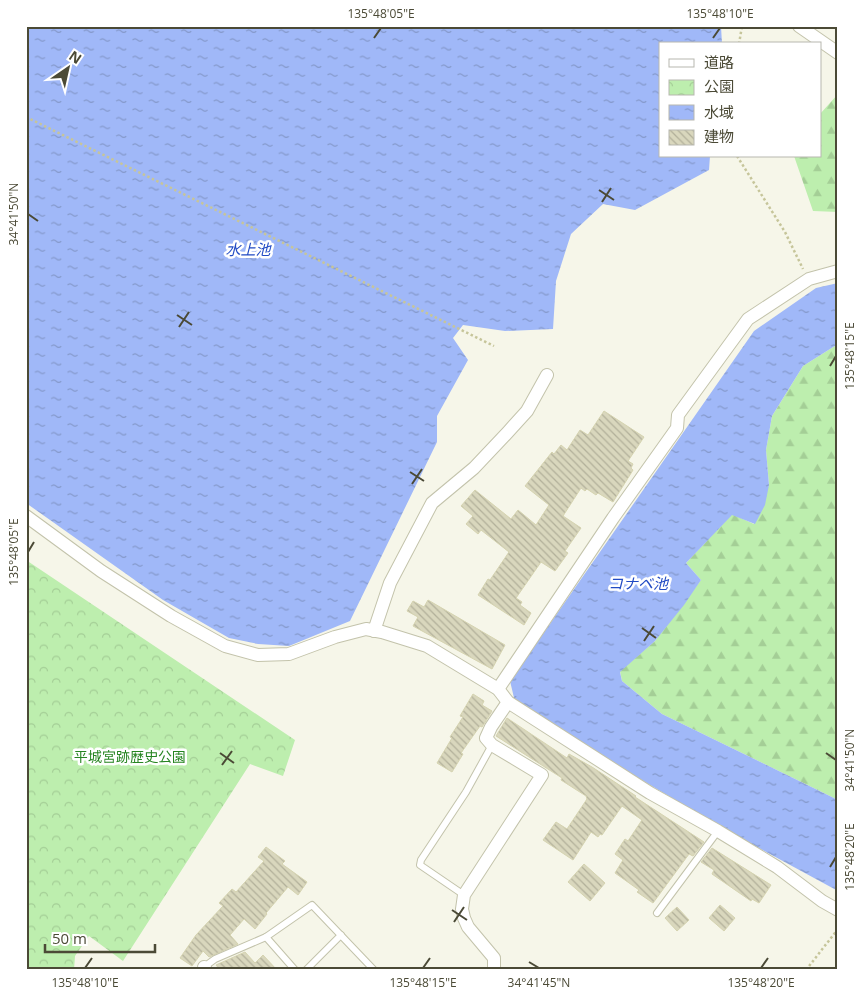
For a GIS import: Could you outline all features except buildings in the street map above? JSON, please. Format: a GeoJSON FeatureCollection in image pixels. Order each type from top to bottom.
{"type":"FeatureCollection","features":[{"type":"Feature","properties":{"kind":"street"},"geometry":{"type":"LineString","coordinates":[[799,26],[821,42]]}},
{"type":"Feature","properties":{"kind":"street"},"geometry":{"type":"LineString","coordinates":[[822,43],[838,54]]}},
{"type":"Feature","properties":{"kind":"street"},"geometry":{"type":"LineString","coordinates":[[498,689],[613,518],[677,428],[678,415],[748,318],[808,279],[838,271]]}},
{"type":"Feature","properties":{"kind":"street"},"geometry":{"type":"LineString","coordinates":[[374,631],[390,583],[432,503],[474,468],[508,432],[527,411],[548,375]]}},
{"type":"Feature","properties":{"kind":"street"},"geometry":{"type":"LineString","coordinates":[[26,516],[117,581],[171,616],[225,646],[258,655],[289,654],[334,638],[366,630],[382,632],[428,646],[498,689],[508,702],[650,793],[777,867],[822,901],[838,910]]}},
{"type":"Feature","properties":{"kind":"street"},"geometry":{"type":"LineString","coordinates":[[494,970],[494,958],[468,927],[464,918],[462,909],[464,895],[542,775],[492,744],[486,738],[508,702]]}},
{"type":"Feature","properties":{"kind":"lane"},"geometry":{"type":"LineString","coordinates":[[464,895],[420,865],[421,860],[466,792],[492,744]]}},
{"type":"Feature","properties":{"kind":"lane"},"geometry":{"type":"LineString","coordinates":[[657,913],[718,831]]}},
{"type":"Feature","properties":{"kind":"lane"},"geometry":{"type":"LineString","coordinates":[[205,968],[215,959],[266,937],[312,905],[374,970]]}},
{"type":"Feature","properties":{"kind":"lane"},"geometry":{"type":"LineString","coordinates":[[306,970],[341,935]]}},
{"type":"Feature","properties":{"kind":"lane"},"geometry":{"type":"LineString","coordinates":[[266,937],[295,970]]}},
{"type":"Feature","properties":{"kind":"path"},"geometry":{"type":"LineString","coordinates":[[739,42],[742,26]]}},
{"type":"Feature","properties":{"kind":"path"},"geometry":{"type":"LineString","coordinates":[[26,117],[494,346]]}},
{"type":"Feature","properties":{"kind":"path"},"geometry":{"type":"LineString","coordinates":[[738,158],[785,232],[808,279]]}},
{"type":"Feature","properties":{"kind":"path"},"geometry":{"type":"LineString","coordinates":[[806,970],[838,929]]}},
{"type":"Feature","properties":{"kind":"green space"},"geometry":{"type":"Polygon","coordinates":[[[838,94],[838,212],[813,211],[795,158],[822,158],[822,112],[838,94]]]}},
{"type":"Feature","properties":{"kind":"green space"},"geometry":{"type":"Polygon","coordinates":[[[838,344],[838,800],[662,714],[622,681],[620,671],[655,641],[701,580],[686,563],[732,514],[754,524],[769,485],[766,450],[772,416],[803,366],[838,344]]]}},
{"type":"Feature","properties":{"kind":"green space","name":"平城宮跡歴史公園"},"geometry":{"type":"Polygon","coordinates":[[[26,560],[295,740],[283,776],[250,764],[123,961],[89,936],[75,956],[74,970],[26,970],[26,560]]]}},
{"type":"Feature","properties":{"kind":"water","name":"水上池"},"geometry":{"type":"Polygon","coordinates":[[[26,26],[721,26],[722,42],[659,42],[659,158],[710,158],[709,170],[635,210],[603,204],[571,234],[556,281],[553,329],[505,331],[463,325],[453,338],[468,360],[437,416],[437,442],[350,621],[289,646],[258,644],[229,638],[163,600],[26,503],[26,26]]]}},
{"type":"Feature","properties":{"kind":"water","name":"コナベ池"},"geometry":{"type":"Polygon","coordinates":[[[838,283],[838,344],[803,366],[772,416],[766,450],[769,485],[765,505],[755,524],[732,515],[686,563],[701,580],[655,641],[620,672],[622,681],[662,714],[838,800],[838,891],[722,828],[515,702],[510,681],[754,331],[816,288],[838,283]]]}}]}
